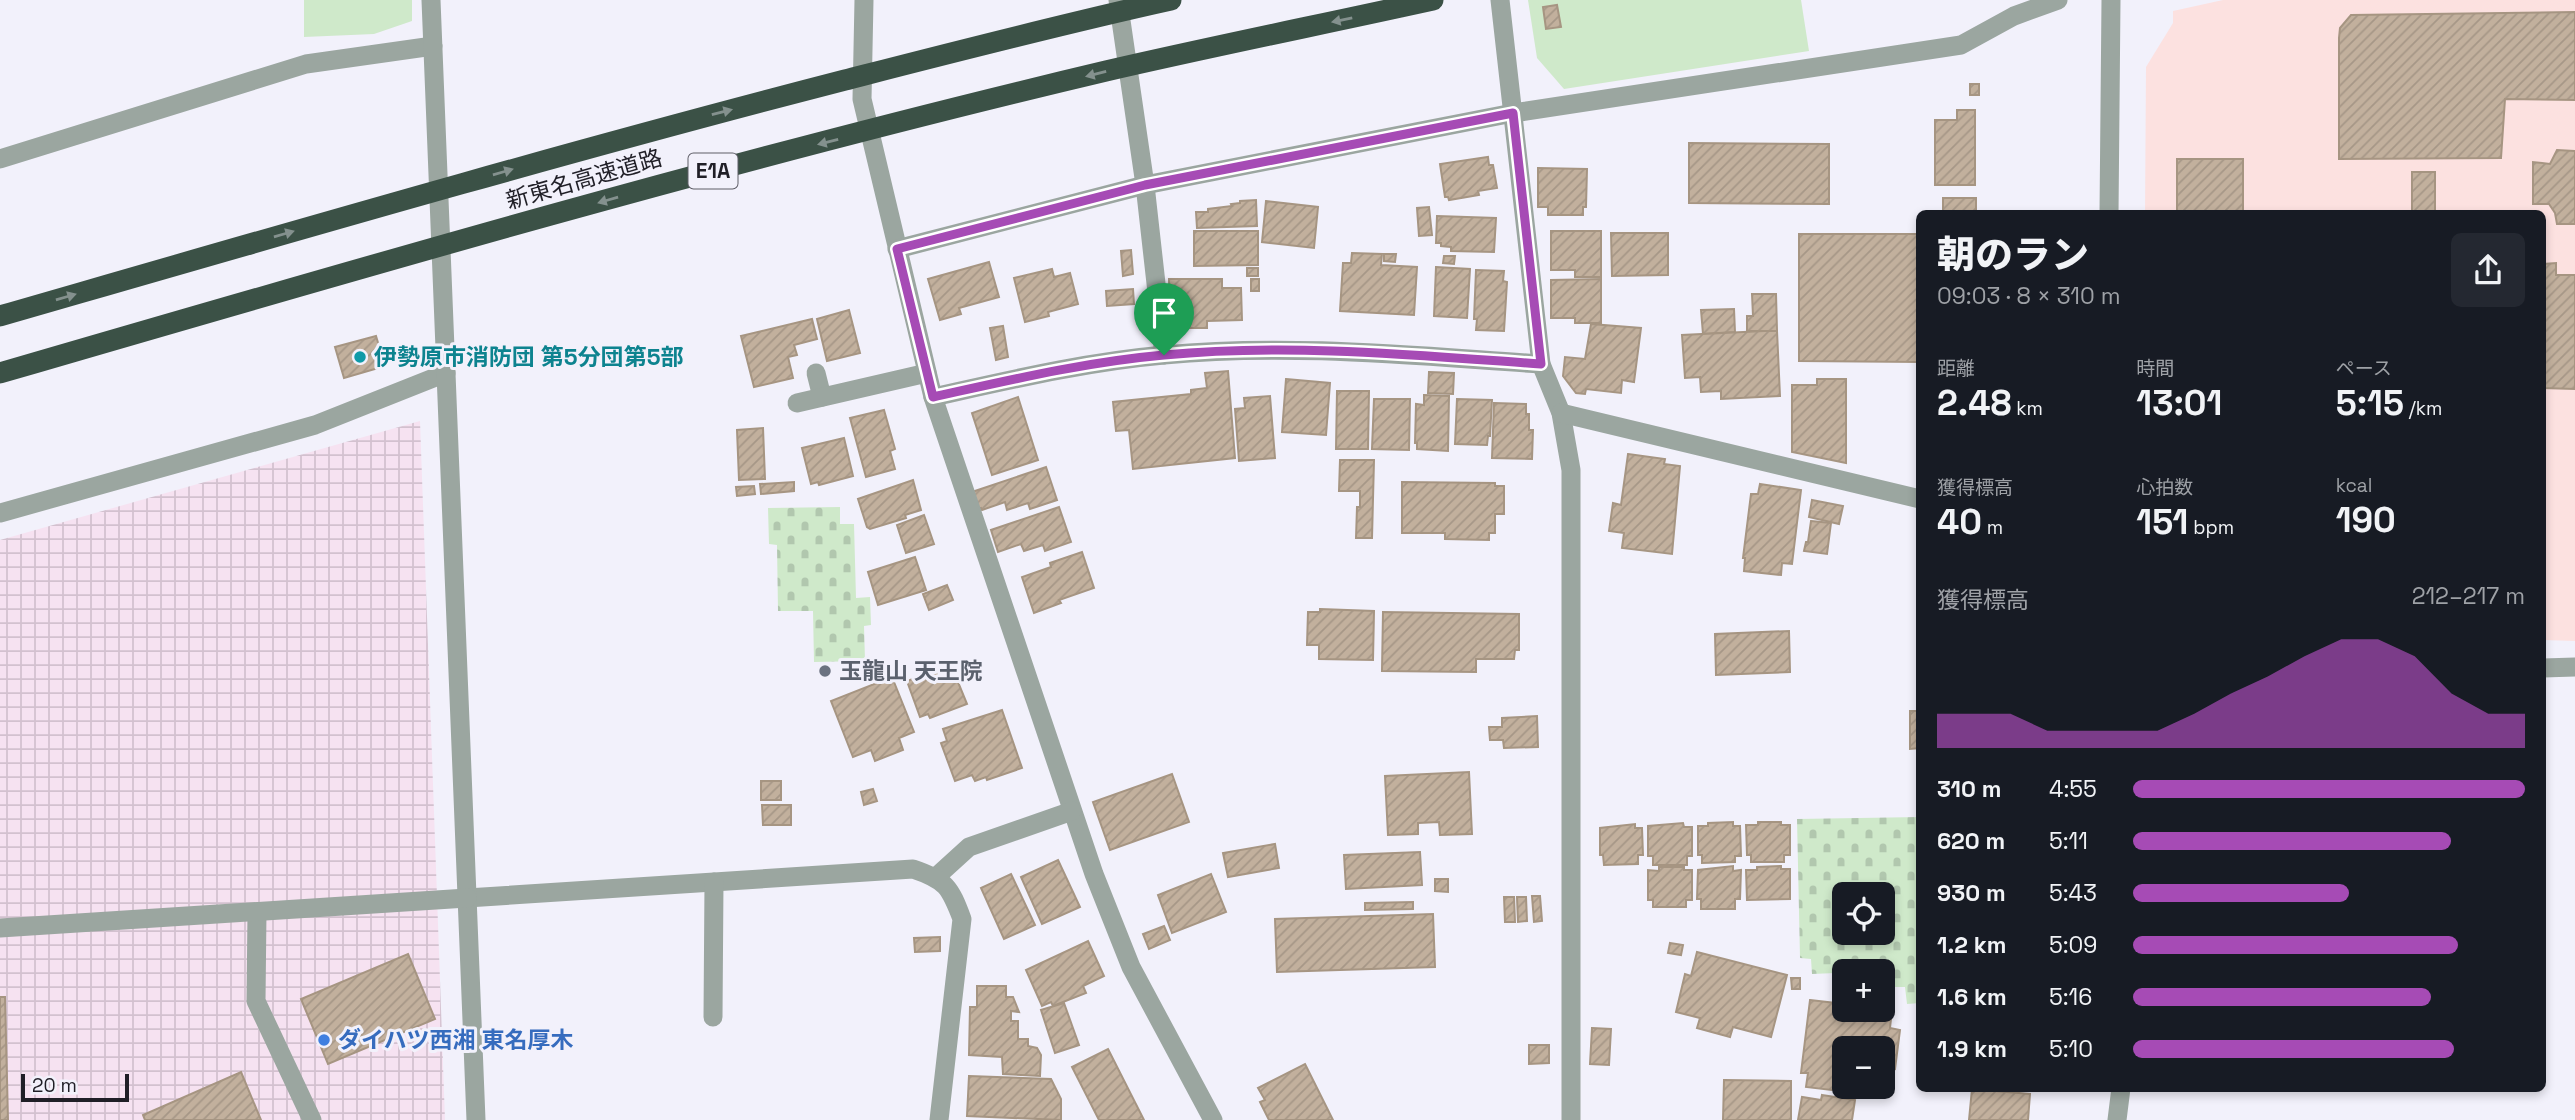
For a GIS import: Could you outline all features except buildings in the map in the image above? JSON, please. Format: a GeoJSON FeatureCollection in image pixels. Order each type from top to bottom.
{"type":"FeatureCollection","features":[{"type":"Feature","properties":{"kind":"highway","name":"新東名高速道路"},"geometry":{"type":"LineString","coordinates":[[0,316],[688,120],[1085,19],[1171,0]]}},
{"type":"Feature","properties":{"kind":"highway","name":"新東名高速道路"},"geometry":{"type":"LineString","coordinates":[[0,373],[353,270],[703,173],[1106,71],[1433,0]]}},
{"type":"Feature","properties":{"kind":"street"},"geometry":{"type":"LineString","coordinates":[[431,0],[476,1120]]}},
{"type":"Feature","properties":{"kind":"street"},"geometry":{"type":"LineString","coordinates":[[864,0],[862,99],[933,397],[1072,811],[1131,967],[1213,1120]]}},
{"type":"Feature","properties":{"kind":"street"},"geometry":{"type":"LineString","coordinates":[[1118,0],[1145,185],[1164,355]]}},
{"type":"Feature","properties":{"kind":"street"},"geometry":{"type":"LineString","coordinates":[[1500,0],[1541,364],[1561,413],[1571,470],[1571,1120]]}},
{"type":"Feature","properties":{"kind":"street"},"geometry":{"type":"LineString","coordinates":[[897,249],[1145,185],[1513,113],[1961,45],[2014,16],[2058,0]]}},
{"type":"Feature","properties":{"kind":"street"},"geometry":{"type":"LineString","coordinates":[[2109,210],[2111,0]]}},
{"type":"Feature","properties":{"kind":"street"},"geometry":{"type":"LineString","coordinates":[[0,159],[306,64],[433,46]]}},
{"type":"Feature","properties":{"kind":"street"},"geometry":{"type":"LineString","coordinates":[[933,397],[1052,370],[1164,355],[1321,349],[1541,364]]}},
{"type":"Feature","properties":{"kind":"street"},"geometry":{"type":"LineString","coordinates":[[0,513],[315,425],[446,373]]}},
{"type":"Feature","properties":{"kind":"street"},"geometry":{"type":"LineString","coordinates":[[816,373],[822,397]]}},
{"type":"Feature","properties":{"kind":"street"},"geometry":{"type":"LineString","coordinates":[[797,403],[928,373]]}},
{"type":"Feature","properties":{"kind":"street"},"geometry":{"type":"LineString","coordinates":[[1561,413],[1916,498]]}},
{"type":"Feature","properties":{"kind":"street"},"geometry":{"type":"LineString","coordinates":[[2546,668],[2575,667]]}},
{"type":"Feature","properties":{"kind":"street"},"geometry":{"type":"LineString","coordinates":[[936,877],[969,847],[1072,811]]}},
{"type":"Feature","properties":{"kind":"street"},"geometry":{"type":"LineString","coordinates":[[0,928],[913,869],[936,877],[953,895],[962,919],[939,1120]]}},
{"type":"Feature","properties":{"kind":"street"},"geometry":{"type":"LineString","coordinates":[[713,1017],[714,882]]}},
{"type":"Feature","properties":{"kind":"street"},"geometry":{"type":"LineString","coordinates":[[257,912],[256,1001],[312,1120]]}},
{"type":"Feature","properties":{"kind":"street"},"geometry":{"type":"LineString","coordinates":[[2117,1120],[2120,1092]]}},
{"type":"Feature","properties":{"kind":"shaded area"},"geometry":{"type":"Polygon","coordinates":[[[2223,0],[2575,0],[2575,641],[2546,640],[2546,210],[2145,210],[2146,67],[2173,23],[2173,11],[2223,0]]]}},
{"type":"Feature","properties":{"kind":"shaded area"},"geometry":{"type":"Polygon","coordinates":[[[420,421],[445,1120],[0,1120],[0,540],[420,421]]]}},
{"type":"Feature","properties":{"kind":"green space"},"geometry":{"type":"Polygon","coordinates":[[[304,0],[412,0],[412,21],[374,34],[304,37],[304,0]]]}},
{"type":"Feature","properties":{"kind":"green space"},"geometry":{"type":"Polygon","coordinates":[[[1528,0],[1801,0],[1809,51],[1564,89],[1537,58],[1528,0]]]}},
{"type":"Feature","properties":{"kind":"green space"},"geometry":{"type":"Polygon","coordinates":[[[840,507],[840,524],[854,524],[856,598],[870,597],[871,625],[864,626],[865,661],[814,662],[813,611],[778,611],[777,545],[769,544],[768,508],[840,507]]]}},
{"type":"Feature","properties":{"kind":"green space"},"geometry":{"type":"Polygon","coordinates":[[[1916,817],[1916,1003],[1907,1004],[1905,987],[1895,987],[1895,959],[1832,959],[1832,973],[1812,974],[1811,959],[1800,958],[1797,819],[1916,817]]]}},
{"type":"Feature","properties":{"kind":"place","name":"伊勢原市消防団 第5分団第5部"},"geometry":{"type":"Point","coordinates":[360,357]}},
{"type":"Feature","properties":{"kind":"place","name":"玉龍山 天王院"},"geometry":{"type":"Point","coordinates":[825,671]}},
{"type":"Feature","properties":{"kind":"place","name":"ダイハツ西湘 東名厚木"},"geometry":{"type":"Point","coordinates":[324,1040]}},
{"type":"Feature","properties":{"kind":"route"},"geometry":{"type":"LineString","coordinates":[[1513,113],[1541,364],[1321,349],[1164,355],[1052,370],[933,397],[897,249],[1145,185],[1513,113]]}}]}
